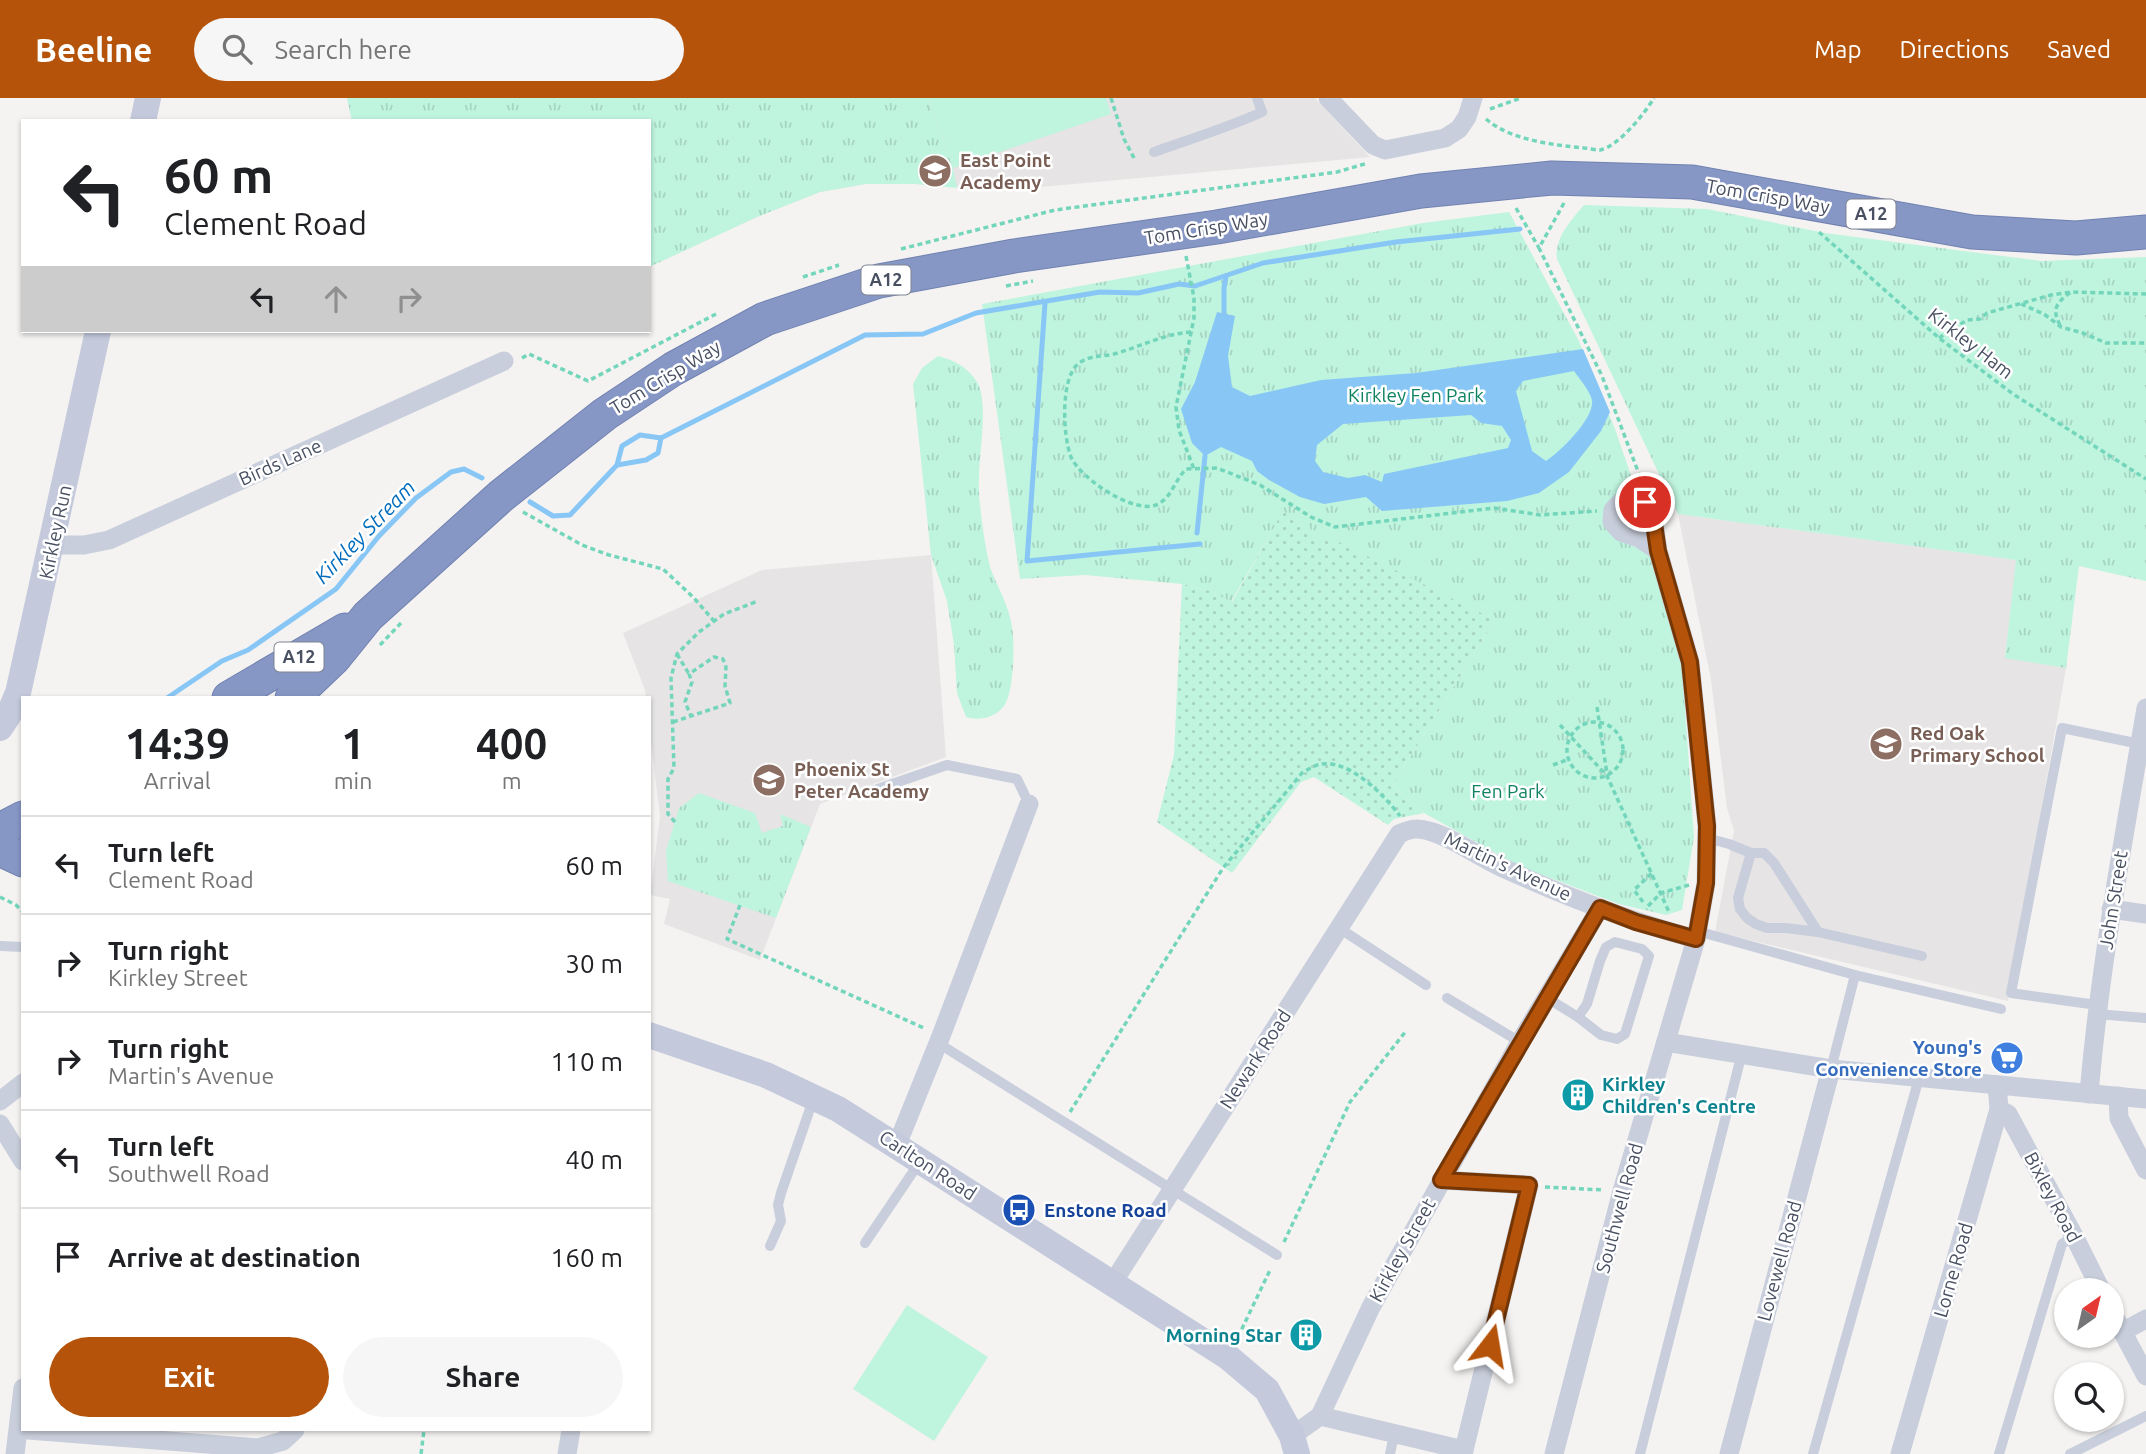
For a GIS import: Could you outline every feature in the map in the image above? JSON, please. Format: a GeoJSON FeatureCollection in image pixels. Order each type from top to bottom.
{"type":"FeatureCollection","features":[{"type":"Feature","properties":{"kind":"highway","name":"Tom Crisp Way"},"geometry":{"type":"LineString","coordinates":[[294,696],[334,657],[373,631],[501,496],[606,414],[673,369],[765,319],[879,281],[1421,191],[1502,181],[1563,178],[1692,182],[1972,232],[2076,238],[2146,232]]}},
{"type":"Feature","properties":{"kind":"highway","name":"Tom Crisp Way"},"geometry":{"type":"LineString","coordinates":[[233,696],[373,631]]}},
{"type":"Feature","properties":{"kind":"highway"},"geometry":{"type":"LineString","coordinates":[[11,832],[21,855]]}},
{"type":"Feature","properties":{"kind":"highway"},"geometry":{"type":"LineString","coordinates":[[0,877],[21,868]]}},
{"type":"Feature","properties":{"kind":"street"},"geometry":{"type":"LineString","coordinates":[[143,119],[148,98]]}},
{"type":"Feature","properties":{"kind":"street"},"geometry":{"type":"LineString","coordinates":[[1328,98],[1373,145],[1385,150],[1445,138],[1459,129],[1467,117],[1472,98]]}},
{"type":"Feature","properties":{"kind":"street","name":"Kirkley Run"},"geometry":{"type":"LineString","coordinates":[[0,728],[18,692],[98,333]]}},
{"type":"Feature","properties":{"kind":"street","name":"Birds Lane"},"geometry":{"type":"LineString","coordinates":[[52,545],[84,545],[109,540],[504,361]]}},
{"type":"Feature","properties":{"kind":"street"},"geometry":{"type":"LineString","coordinates":[[1652,510],[1645,502],[1632,497],[1613,510],[1612,522],[1621,532],[1639,538],[1658,551]]}},
{"type":"Feature","properties":{"kind":"street","name":"Southwell Road"},"geometry":{"type":"LineString","coordinates":[[1554,1454],[1622,1191],[1697,935],[1706,883],[1707,826],[1690,662],[1658,551],[1652,510]]}},
{"type":"Feature","properties":{"kind":"street","name":"John Street"},"geometry":{"type":"LineString","coordinates":[[2089,1094],[2096,1009],[2146,708]]}},
{"type":"Feature","properties":{"kind":"street"},"geometry":{"type":"LineString","coordinates":[[897,1145],[1029,804]]}},
{"type":"Feature","properties":{"kind":"street","name":"Martin's Avenue"},"geometry":{"type":"LineString","coordinates":[[1404,832],[1420,828],[1434,832],[1499,866],[1600,908],[1641,914],[1677,933],[1697,935]]}},
{"type":"Feature","properties":{"kind":"street","name":"Newark Road"},"geometry":{"type":"LineString","coordinates":[[1112,1284],[1339,928],[1404,832]]}},
{"type":"Feature","properties":{"kind":"street","name":"Kirkley Street"},"geometry":{"type":"LineString","coordinates":[[1320,1416],[1371,1307],[1441,1180],[1600,908]]}},
{"type":"Feature","properties":{"kind":"street"},"geometry":{"type":"LineString","coordinates":[[2111,909],[2146,914]]}},
{"type":"Feature","properties":{"kind":"street","name":"Carlton Road"},"geometry":{"type":"LineString","coordinates":[[651,1037],[766,1075],[814,1096],[921,1160],[1228,1357],[1268,1390],[1294,1445]]}},
{"type":"Feature","properties":{"kind":"street"},"geometry":{"type":"LineString","coordinates":[[1666,1042],[1831,1069],[2146,1099]]}},
{"type":"Feature","properties":{"kind":"street","name":"Lovewell Road"},"geometry":{"type":"LineString","coordinates":[[1729,1454],[1831,1069]]}},
{"type":"Feature","properties":{"kind":"street"},"geometry":{"type":"LineString","coordinates":[[0,1101],[21,1085]]}},
{"type":"Feature","properties":{"kind":"street","name":"Lorne Road"},"geometry":{"type":"LineString","coordinates":[[1900,1454],[1999,1109],[1997,1086]]}},
{"type":"Feature","properties":{"kind":"street"},"geometry":{"type":"LineString","coordinates":[[2118,1097],[2119,1118],[2146,1170]]}},
{"type":"Feature","properties":{"kind":"street","name":"Bixley Road"},"geometry":{"type":"LineString","coordinates":[[1999,1109],[2008,1114],[2095,1278]]}},
{"type":"Feature","properties":{"kind":"street"},"geometry":{"type":"LineString","coordinates":[[0,1124],[21,1158]]}},
{"type":"Feature","properties":{"kind":"street"},"geometry":{"type":"LineString","coordinates":[[1294,1445],[1320,1416],[1392,1445],[1464,1452],[1529,1185],[1441,1180]]}},
{"type":"Feature","properties":{"kind":"street"},"geometry":{"type":"LineString","coordinates":[[2124,1331],[2146,1319]]}},
{"type":"Feature","properties":{"kind":"street"},"geometry":{"type":"LineString","coordinates":[[2124,1336],[2146,1376]]}},
{"type":"Feature","properties":{"kind":"street"},"geometry":{"type":"LineString","coordinates":[[15,1454],[22,1431]]}},
{"type":"Feature","properties":{"kind":"street"},"geometry":{"type":"LineString","coordinates":[[48,1431],[258,1448],[283,1441],[294,1431]]}},
{"type":"Feature","properties":{"kind":"street"},"geometry":{"type":"LineString","coordinates":[[567,1454],[571,1431]]}},
{"type":"Feature","properties":{"kind":"lane"},"geometry":{"type":"LineString","coordinates":[[1154,152],[1199,135],[1224,129],[1262,112],[1257,98]]}},
{"type":"Feature","properties":{"kind":"lane"},"geometry":{"type":"LineString","coordinates":[[2140,744],[2062,728],[2011,993],[2146,1018]]}},
{"type":"Feature","properties":{"kind":"lane"},"geometry":{"type":"LineString","coordinates":[[869,792],[947,765],[1017,779],[1029,804]]}},
{"type":"Feature","properties":{"kind":"lane"},"geometry":{"type":"LineString","coordinates":[[1707,838],[1751,853],[1764,853],[1774,863],[1818,932]]}},
{"type":"Feature","properties":{"kind":"lane"},"geometry":{"type":"LineString","coordinates":[[1751,853],[1738,898],[1740,909],[1747,918],[1767,928],[1818,932],[1922,956]]}},
{"type":"Feature","properties":{"kind":"lane"},"geometry":{"type":"LineString","coordinates":[[1339,928],[1426,985]]}},
{"type":"Feature","properties":{"kind":"lane"},"geometry":{"type":"LineString","coordinates":[[1697,935],[2001,1009]]}},
{"type":"Feature","properties":{"kind":"lane"},"geometry":{"type":"LineString","coordinates":[[1547,998],[1601,1035],[1617,1039],[1625,1034],[1649,956],[1642,949],[1615,942],[1606,947],[1587,1004],[1578,1017]]}},
{"type":"Feature","properties":{"kind":"lane"},"geometry":{"type":"LineString","coordinates":[[0,946],[21,947]]}},
{"type":"Feature","properties":{"kind":"lane"},"geometry":{"type":"LineString","coordinates":[[1831,1069],[1854,975]]}},
{"type":"Feature","properties":{"kind":"lane"},"geometry":{"type":"LineString","coordinates":[[1447,998],[1520,1042]]}},
{"type":"Feature","properties":{"kind":"lane"},"geometry":{"type":"LineString","coordinates":[[940,1039],[1278,1255]]}},
{"type":"Feature","properties":{"kind":"lane"},"geometry":{"type":"LineString","coordinates":[[1640,1454],[1742,1054]]}},
{"type":"Feature","properties":{"kind":"lane"},"geometry":{"type":"LineString","coordinates":[[1813,1454],[1919,1078]]}},
{"type":"Feature","properties":{"kind":"lane"},"geometry":{"type":"LineString","coordinates":[[770,1245],[781,1221],[778,1205],[781,1193],[814,1096]]}},
{"type":"Feature","properties":{"kind":"lane"},"geometry":{"type":"LineString","coordinates":[[865,1243],[921,1160]]}},
{"type":"Feature","properties":{"kind":"lane"},"geometry":{"type":"LineString","coordinates":[[1999,1454],[2062,1244],[2074,1236]]}},
{"type":"Feature","properties":{"kind":"lane"},"geometry":{"type":"LineString","coordinates":[[2070,1454],[2146,1416]]}},
{"type":"Feature","properties":{"kind":"path"},"geometry":{"type":"LineString","coordinates":[[1111,98],[1124,139],[1134,158]]}},
{"type":"Feature","properties":{"kind":"path"},"geometry":{"type":"LineString","coordinates":[[1521,98],[1490,109],[1483,117],[1495,127],[1549,145],[1601,150],[1621,138],[1646,112],[1654,98]]}},
{"type":"Feature","properties":{"kind":"path"},"geometry":{"type":"LineString","coordinates":[[1502,181],[1539,248],[1602,376],[1652,510]]}},
{"type":"Feature","properties":{"kind":"path"},"geometry":{"type":"LineString","coordinates":[[1539,248],[1566,198]]}},
{"type":"Feature","properties":{"kind":"path","name":"Kirkley Ham"},"geometry":{"type":"LineString","coordinates":[[1807,203],[1808,223],[1939,338],[2013,394],[2146,479]]}},
{"type":"Feature","properties":{"kind":"path"},"geometry":{"type":"LineString","coordinates":[[1186,255],[1194,298],[1194,318],[1176,407],[1179,430],[1194,469]]}},
{"type":"Feature","properties":{"kind":"path"},"geometry":{"type":"LineString","coordinates":[[1000,286],[1040,280]]}},
{"type":"Feature","properties":{"kind":"path"},"geometry":{"type":"LineString","coordinates":[[1939,338],[1967,320],[1980,319],[1987,313],[2072,292],[2146,294]]}},
{"type":"Feature","properties":{"kind":"path"},"geometry":{"type":"LineString","coordinates":[[2061,327],[2055,316],[2056,309],[2060,300],[2072,292]]}},
{"type":"Feature","properties":{"kind":"path"},"geometry":{"type":"LineString","coordinates":[[2020,304],[2044,314],[2061,327],[2106,343],[2146,343]]}},
{"type":"Feature","properties":{"kind":"path"},"geometry":{"type":"LineString","coordinates":[[1191,332],[1165,336],[1112,355],[1091,356],[1076,365],[1067,387],[1064,404],[1072,458],[1085,474],[1108,494],[1131,503],[1153,506],[1168,498],[1186,469],[1217,468],[1260,485],[1311,517],[1335,527],[1494,508],[1540,515],[1613,510]]}},
{"type":"Feature","properties":{"kind":"path"},"geometry":{"type":"LineString","coordinates":[[518,509],[571,539],[609,555],[663,569],[714,621]]}},
{"type":"Feature","properties":{"kind":"path"},"geometry":{"type":"LineString","coordinates":[[675,822],[668,814],[668,779],[674,768],[671,678],[677,653],[699,632],[724,614],[758,601]]}},
{"type":"Feature","properties":{"kind":"path"},"geometry":{"type":"LineString","coordinates":[[373,631],[407,617]]}},
{"type":"Feature","properties":{"kind":"path"},"geometry":{"type":"LineString","coordinates":[[677,653],[688,669],[692,682],[685,702],[691,716]]}},
{"type":"Feature","properties":{"kind":"path"},"geometry":{"type":"LineString","coordinates":[[673,722],[730,703],[725,686],[726,667],[723,659],[714,657],[689,674]]}},
{"type":"Feature","properties":{"kind":"path"},"geometry":{"type":"LineString","coordinates":[[1597,707],[1607,776],[1677,933]]}},
{"type":"Feature","properties":{"kind":"path"},"geometry":{"type":"LineString","coordinates":[[1598,721],[1612,727],[1621,738],[1624,753],[1619,766],[1607,776],[1593,779],[1579,774],[1566,749],[1571,735],[1582,724],[1598,721]]}},
{"type":"Feature","properties":{"kind":"path"},"geometry":{"type":"LineString","coordinates":[[1560,725],[1607,776]]}},
{"type":"Feature","properties":{"kind":"path"},"geometry":{"type":"LineString","coordinates":[[1553,765],[1569,759]]}},
{"type":"Feature","properties":{"kind":"path"},"geometry":{"type":"LineString","coordinates":[[1064,1120],[1223,867],[1302,773],[1319,764],[1340,766],[1361,777],[1385,796],[1404,832]]}},
{"type":"Feature","properties":{"kind":"path"},"geometry":{"type":"LineString","coordinates":[[1641,914],[1634,890],[1652,873]]}},
{"type":"Feature","properties":{"kind":"path"},"geometry":{"type":"LineString","coordinates":[[1641,914],[1661,892],[1684,885],[1706,883]]}},
{"type":"Feature","properties":{"kind":"path"},"geometry":{"type":"LineString","coordinates":[[0,897],[21,910]]}},
{"type":"Feature","properties":{"kind":"path"},"geometry":{"type":"LineString","coordinates":[[740,905],[727,939],[940,1039]]}},
{"type":"Feature","properties":{"kind":"path"},"geometry":{"type":"LineString","coordinates":[[1228,1357],[1350,1102],[1406,1031]]}},
{"type":"Feature","properties":{"kind":"path"},"geometry":{"type":"LineString","coordinates":[[1529,1185],[1622,1191]]}},
{"type":"Feature","properties":{"kind":"path"},"geometry":{"type":"LineString","coordinates":[[421,1454],[425,1431]]}},
{"type":"Feature","properties":{"kind":"shaded area","name":"East Point Academy"},"geometry":{"type":"Polygon","coordinates":[[[347,98],[1315,98],[1370,157],[1009,190],[866,184],[820,192],[757,217],[651,266],[651,119],[352,119],[347,98]]]}},
{"type":"Feature","properties":{"kind":"shaded area","name":"Red Oak Primary School"},"geometry":{"type":"Polygon","coordinates":[[[1678,514],[2017,560],[2005,657],[2066,668],[2008,1001],[1715,932],[1734,831],[1727,808],[1711,680],[1678,514]]]}},
{"type":"Feature","properties":{"kind":"shaded area","name":"Phoenix St Peter Academy"},"geometry":{"type":"Polygon","coordinates":[[[931,555],[946,757],[820,804],[760,960],[664,924],[670,899],[651,895],[660,817],[651,742],[651,696],[646,696],[623,633],[762,570],[931,555]]]}},
{"type":"Feature","properties":{"kind":"green space"},"geometry":{"type":"Polygon","coordinates":[[[347,98],[928,98],[953,168],[957,188],[915,184],[866,184],[820,192],[757,217],[651,266],[651,119],[352,119],[347,98]]]}},
{"type":"Feature","properties":{"kind":"green space"},"geometry":{"type":"Polygon","coordinates":[[[928,98],[1106,98],[1111,114],[953,168],[928,98]]]}},
{"type":"Feature","properties":{"kind":"green space"},"geometry":{"type":"Polygon","coordinates":[[[1584,205],[1707,209],[1825,233],[2041,261],[2146,257],[2146,581],[2079,566],[2066,668],[2005,658],[2016,560],[1678,514],[1557,259],[1561,237],[1584,205]]]}},
{"type":"Feature","properties":{"kind":"green space","name":"Kirkley Fen Park"},"geometry":{"type":"Polygon","coordinates":[[[1509,212],[1579,341],[1615,429],[1636,490],[1618,492],[1606,506],[1619,540],[1649,553],[1682,667],[1694,837],[1682,910],[1666,915],[1619,904],[1519,866],[1424,813],[1392,786],[1495,620],[1313,538],[1283,512],[1231,602],[1210,591],[1182,584],[1085,575],[1020,579],[982,304],[1423,223],[1509,212]]]}},
{"type":"Feature","properties":{"kind":"green space"},"geometry":{"type":"Polygon","coordinates":[[[938,356],[965,368],[981,391],[983,414],[979,483],[983,530],[990,567],[1008,611],[1013,635],[1013,668],[1010,690],[1004,706],[991,716],[976,719],[966,717],[957,693],[954,645],[947,601],[931,555],[913,384],[922,368],[938,356]]]}},
{"type":"Feature","properties":{"kind":"green space"},"geometry":{"type":"Polygon","coordinates":[[[1283,511],[1310,527],[1313,537],[1329,537],[1495,620],[1392,786],[1424,813],[1394,819],[1388,825],[1314,777],[1301,782],[1232,873],[1157,822],[1174,755],[1182,584],[1210,591],[1232,602],[1283,511]]]}},
{"type":"Feature","properties":{"kind":"green space"},"geometry":{"type":"Polygon","coordinates":[[[699,793],[755,813],[762,833],[783,826],[780,814],[811,827],[776,918],[668,881],[666,851],[679,808],[699,793]]]}},
{"type":"Feature","properties":{"kind":"green space"},"geometry":{"type":"Polygon","coordinates":[[[907,1305],[988,1357],[934,1441],[853,1389],[907,1305]]]}},
{"type":"Feature","properties":{"kind":"water"},"geometry":{"type":"Polygon","coordinates":[[[1217,312],[1235,316],[1228,356],[1232,387],[1250,396],[1321,380],[1416,373],[1583,349],[1610,412],[1601,431],[1569,472],[1539,493],[1507,501],[1382,511],[1366,497],[1324,504],[1300,497],[1257,471],[1252,461],[1221,447],[1205,456],[1192,443],[1181,409],[1195,382],[1217,312]],[[1574,371],[1523,381],[1516,391],[1532,451],[1546,461],[1575,434],[1591,407],[1589,393],[1574,371]],[[1471,415],[1343,424],[1317,445],[1315,461],[1323,472],[1348,478],[1365,475],[1382,482],[1384,474],[1508,448],[1511,440],[1502,426],[1481,423],[1471,415]]]}},
{"type":"Feature","properties":{"kind":"waterway"},"geometry":{"type":"LineString","coordinates":[[530,502],[553,516],[570,515],[617,465],[646,460],[658,453],[661,438],[865,335],[923,334],[976,313],[1100,292],[1138,293],[1179,284],[1195,286],[1263,263],[1396,242],[1520,229]]}},
{"type":"Feature","properties":{"kind":"waterway"},"geometry":{"type":"LineString","coordinates":[[1224,314],[1226,276]]}},
{"type":"Feature","properties":{"kind":"waterway"},"geometry":{"type":"LineString","coordinates":[[1045,303],[1027,561],[1200,544]]}},
{"type":"Feature","properties":{"kind":"waterway"},"geometry":{"type":"LineString","coordinates":[[617,465],[622,446],[640,435],[661,438]]}},
{"type":"Feature","properties":{"kind":"waterway"},"geometry":{"type":"LineString","coordinates":[[1197,533],[1205,456]]}},
{"type":"Feature","properties":{"kind":"waterway","name":"Kirkley Stream"},"geometry":{"type":"LineString","coordinates":[[170,696],[222,661],[248,650],[336,589],[379,536],[416,498],[451,472],[464,469],[482,478]]}},
{"type":"Feature","properties":{"kind":"place","name":"East Point Academy"},"geometry":{"type":"Point","coordinates":[935,171]}},
{"type":"Feature","properties":{"kind":"place","name":"Red Oak Primary School"},"geometry":{"type":"Point","coordinates":[1886,744]}},
{"type":"Feature","properties":{"kind":"place","name":"Phoenix St Peter Academy"},"geometry":{"type":"Point","coordinates":[769,780]}},
{"type":"Feature","properties":{"kind":"place","name":"Young's Convenience Store"},"geometry":{"type":"Point","coordinates":[2007,1058]}},
{"type":"Feature","properties":{"kind":"place","name":"Kirkley Children's Centre"},"geometry":{"type":"Point","coordinates":[1578,1095]}},
{"type":"Feature","properties":{"kind":"place","name":"Enstone Road"},"geometry":{"type":"Point","coordinates":[1019,1210]}},
{"type":"Feature","properties":{"kind":"place","name":"Morning Star"},"geometry":{"type":"Point","coordinates":[1306,1335]}},
{"type":"Feature","properties":{"kind":"route"},"geometry":{"type":"LineString","coordinates":[[1490,1345],[1529,1185],[1441,1180],[1600,908],[1636,922],[1696,939],[1706,883],[1707,826],[1690,662],[1658,551],[1652,510],[1645,502]]}},
{"type":"Feature","properties":{"kind":"park label","name":"Fen Park"},"geometry":{"type":"Point","coordinates":[1508,791]}}]}
